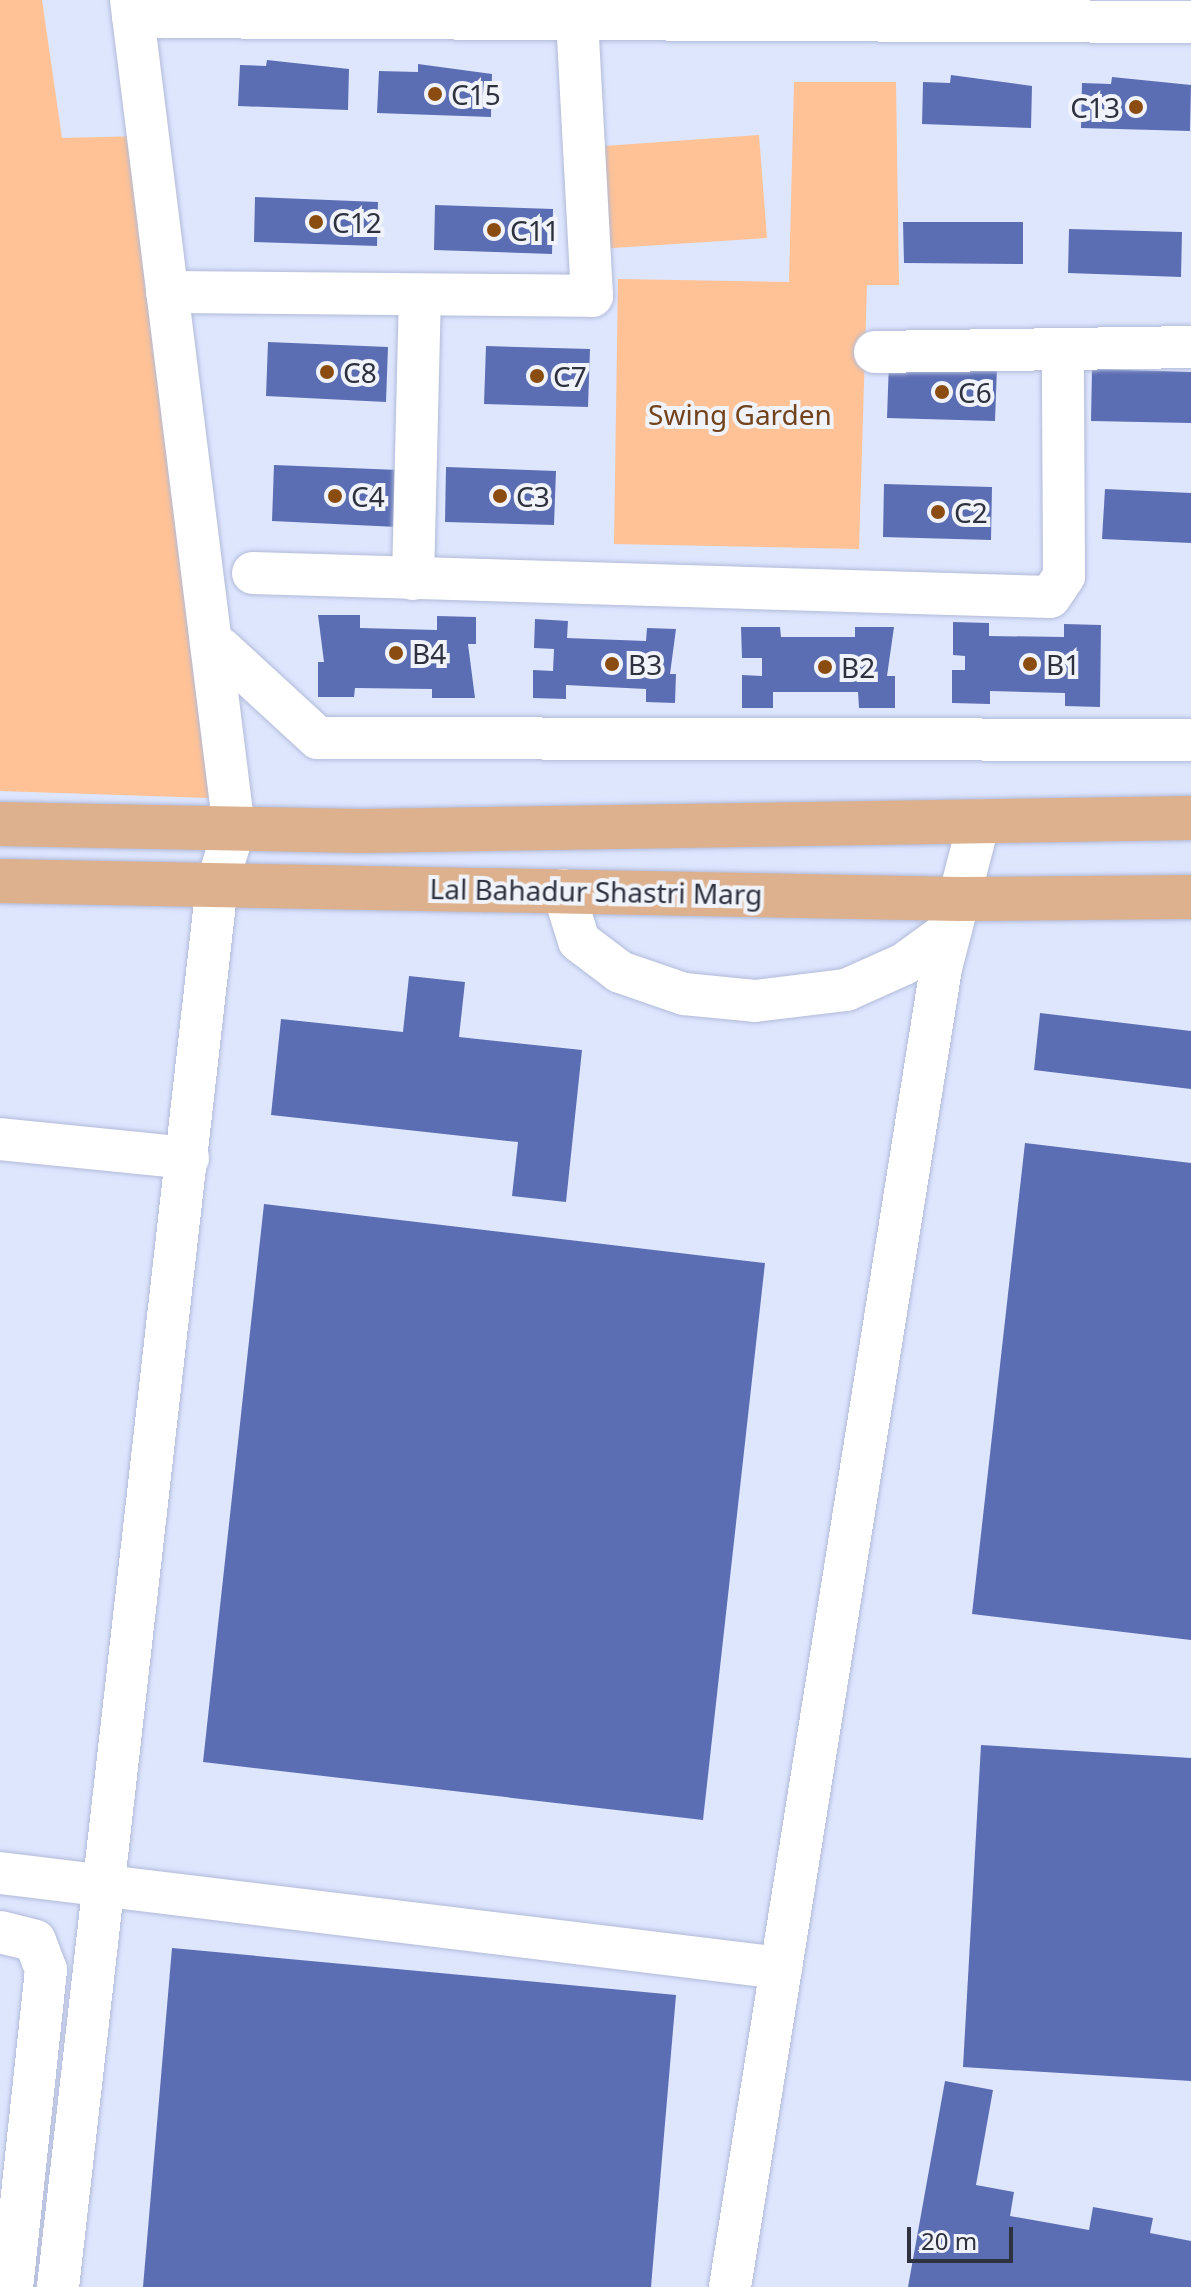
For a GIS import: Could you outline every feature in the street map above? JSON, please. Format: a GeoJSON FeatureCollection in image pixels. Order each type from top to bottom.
{"type":"FeatureCollection","features":[{"type":"Feature","properties":{"kind":"main road","name":"Lal Bahadur Shastri Marg"},"geometry":{"type":"LineString","coordinates":[[0,824],[234,829],[1191,818]]}},
{"type":"Feature","properties":{"kind":"main road","name":"Lal Bahadur Shastri Marg"},"geometry":{"type":"LineString","coordinates":[[0,881],[563,890],[956,915],[1191,897]]}},
{"type":"Feature","properties":{"kind":"street"},"geometry":{"type":"LineString","coordinates":[[58,2287],[109,1888],[217,884],[234,829],[132,8],[554,13],[781,9],[1191,22]]}},
{"type":"Feature","properties":{"kind":"street"},"geometry":{"type":"LineString","coordinates":[[167,292],[420,297],[592,296],[554,13]]}},
{"type":"Feature","properties":{"kind":"street"},"geometry":{"type":"LineString","coordinates":[[413,579],[420,297]]}},
{"type":"Feature","properties":{"kind":"street"},"geometry":{"type":"LineString","coordinates":[[875,352],[1191,347]]}},
{"type":"Feature","properties":{"kind":"street"},"geometry":{"type":"LineString","coordinates":[[253,573],[1050,597],[1064,576],[1063,350]]}},
{"type":"Feature","properties":{"kind":"street"},"geometry":{"type":"LineString","coordinates":[[220,648],[318,738],[1191,740]]}},
{"type":"Feature","properties":{"kind":"street"},"geometry":{"type":"LineString","coordinates":[[730,2287],[956,915],[979,821]]}},
{"type":"Feature","properties":{"kind":"street"},"geometry":{"type":"LineString","coordinates":[[563,890],[579,941],[620,972],[684,994],[785,1000],[846,990],[904,964],[956,915]]}},
{"type":"Feature","properties":{"kind":"street"},"geometry":{"type":"LineString","coordinates":[[0,1139],[188,1158]]}},
{"type":"Feature","properties":{"kind":"street"},"geometry":{"type":"LineString","coordinates":[[0,1873],[781,1968]]}},
{"type":"Feature","properties":{"kind":"street"},"geometry":{"type":"LineString","coordinates":[[0,1932],[35,1941],[46,1970],[12,2287]]}},
{"type":"Feature","properties":{"kind":"green space"},"geometry":{"type":"Polygon","coordinates":[[[0,0],[42,0],[62,138],[143,136],[210,798],[0,791],[0,0]]]}},
{"type":"Feature","properties":{"kind":"green space","name":"Swing Garden"},"geometry":{"type":"Polygon","coordinates":[[[794,82],[896,82],[899,285],[867,285],[859,549],[614,544],[618,279],[789,282],[794,82]]]}},
{"type":"Feature","properties":{"kind":"green space"},"geometry":{"type":"Polygon","coordinates":[[[759,135],[767,238],[597,249],[590,147],[759,135]]]}},
{"type":"Feature","properties":{"kind":"building"},"geometry":{"type":"Polygon","coordinates":[[[267,60],[349,69],[348,110],[238,106],[240,65],[266,66],[267,60]]]}},
{"type":"Feature","properties":{"kind":"building","name":"C15"},"geometry":{"type":"Polygon","coordinates":[[[418,64],[492,74],[491,117],[377,113],[379,71],[418,72],[418,64]]]}},
{"type":"Feature","properties":{"kind":"building"},"geometry":{"type":"Polygon","coordinates":[[[951,75],[1032,86],[1031,128],[922,124],[923,82],[950,83],[951,75]]]}},
{"type":"Feature","properties":{"kind":"building","name":"C13"},"geometry":{"type":"Polygon","coordinates":[[[1112,77],[1191,85],[1190,131],[1081,128],[1082,83],[1111,84],[1112,77]]]}},
{"type":"Feature","properties":{"kind":"building","name":"C12"},"geometry":{"type":"Polygon","coordinates":[[[255,197],[378,202],[377,246],[254,242],[255,197]]]}},
{"type":"Feature","properties":{"kind":"building","name":"C11"},"geometry":{"type":"Polygon","coordinates":[[[435,205],[553,209],[552,254],[434,250],[435,205]]]}},
{"type":"Feature","properties":{"kind":"building"},"geometry":{"type":"Polygon","coordinates":[[[903,222],[1023,222],[1023,264],[904,263],[903,222]]]}},
{"type":"Feature","properties":{"kind":"building"},"geometry":{"type":"Polygon","coordinates":[[[1069,229],[1182,232],[1181,277],[1068,273],[1069,229]]]}},
{"type":"Feature","properties":{"kind":"building","name":"C8"},"geometry":{"type":"Polygon","coordinates":[[[268,342],[388,347],[386,402],[266,396],[268,342]]]}},
{"type":"Feature","properties":{"kind":"building","name":"C7"},"geometry":{"type":"Polygon","coordinates":[[[486,346],[590,349],[588,407],[484,404],[486,346]]]}},
{"type":"Feature","properties":{"kind":"building","name":"C6"},"geometry":{"type":"Polygon","coordinates":[[[889,362],[997,366],[995,421],[887,418],[889,362]]]}},
{"type":"Feature","properties":{"kind":"building"},"geometry":{"type":"Polygon","coordinates":[[[1092,369],[1191,372],[1191,423],[1091,421],[1092,369]]]}},
{"type":"Feature","properties":{"kind":"building","name":"C4"},"geometry":{"type":"Polygon","coordinates":[[[274,465],[399,470],[397,527],[272,521],[274,465]]]}},
{"type":"Feature","properties":{"kind":"building","name":"C3"},"geometry":{"type":"Polygon","coordinates":[[[446,467],[556,471],[554,525],[445,522],[446,467]]]}},
{"type":"Feature","properties":{"kind":"building","name":"C2"},"geometry":{"type":"Polygon","coordinates":[[[884,484],[992,487],[991,540],[883,537],[884,484]]]}},
{"type":"Feature","properties":{"kind":"building"},"geometry":{"type":"Polygon","coordinates":[[[1105,489],[1191,493],[1191,543],[1102,539],[1105,489]]]}},
{"type":"Feature","properties":{"kind":"building","name":"B4"},"geometry":{"type":"Polygon","coordinates":[[[318,615],[360,615],[360,628],[437,630],[437,616],[476,617],[476,644],[468,644],[475,698],[432,698],[432,689],[355,688],[354,697],[318,697],[318,662],[324,662],[318,615]]]}},
{"type":"Feature","properties":{"kind":"building","name":"B3"},"geometry":{"type":"Polygon","coordinates":[[[535,619],[568,621],[567,638],[646,641],[647,628],[676,629],[670,674],[676,674],[675,703],[646,702],[646,689],[566,685],[566,699],[533,698],[533,670],[553,671],[554,649],[534,648],[535,619]]]}},
{"type":"Feature","properties":{"kind":"building","name":"B1"},"geometry":{"type":"Polygon","coordinates":[[[953,622],[989,623],[989,636],[1064,637],[1064,624],[1101,625],[1100,707],[1065,706],[1065,693],[990,691],[990,704],[952,703],[952,670],[965,670],[965,656],[953,655],[953,622]]]}},
{"type":"Feature","properties":{"kind":"building","name":"B2"},"geometry":{"type":"Polygon","coordinates":[[[741,627],[780,627],[781,637],[855,637],[855,627],[894,627],[887,676],[895,676],[895,708],[859,708],[858,692],[773,692],[773,708],[742,708],[742,675],[762,676],[762,658],[742,658],[741,627]]]}},
{"type":"Feature","properties":{"kind":"building"},"geometry":{"type":"Polygon","coordinates":[[[409,976],[465,982],[459,1037],[582,1050],[566,1202],[512,1196],[518,1142],[271,1115],[281,1019],[403,1032],[409,976]]]}},
{"type":"Feature","properties":{"kind":"building"},"geometry":{"type":"Polygon","coordinates":[[[1040,1013],[1191,1031],[1191,1089],[1034,1070],[1040,1013]]]}},
{"type":"Feature","properties":{"kind":"building"},"geometry":{"type":"Polygon","coordinates":[[[1025,1143],[1191,1163],[1191,1640],[972,1614],[1025,1143]]]}},
{"type":"Feature","properties":{"kind":"building"},"geometry":{"type":"Polygon","coordinates":[[[264,1204],[765,1263],[703,1820],[203,1762],[264,1204]]]}},
{"type":"Feature","properties":{"kind":"building"},"geometry":{"type":"Polygon","coordinates":[[[981,1745],[1191,1758],[1191,2081],[963,2067],[981,1745]]]}},
{"type":"Feature","properties":{"kind":"building"},"geometry":{"type":"Polygon","coordinates":[[[172,1948],[676,1995],[651,2287],[143,2287],[172,1948]]]}},
{"type":"Feature","properties":{"kind":"building"},"geometry":{"type":"Polygon","coordinates":[[[945,2081],[993,2090],[976,2185],[1014,2192],[1010,2216],[1089,2230],[1093,2207],[1153,2218],[1150,2233],[1191,2241],[1191,2287],[908,2287],[945,2081]]]}},
{"type":"Feature","properties":{"kind":"place","name":"C15"},"geometry":{"type":"Point","coordinates":[435,94]}},
{"type":"Feature","properties":{"kind":"place","name":"C13"},"geometry":{"type":"Point","coordinates":[1136,107]}},
{"type":"Feature","properties":{"kind":"place","name":"C12"},"geometry":{"type":"Point","coordinates":[316,222]}},
{"type":"Feature","properties":{"kind":"place","name":"C11"},"geometry":{"type":"Point","coordinates":[494,230]}},
{"type":"Feature","properties":{"kind":"place","name":"C8"},"geometry":{"type":"Point","coordinates":[327,372]}},
{"type":"Feature","properties":{"kind":"place","name":"C7"},"geometry":{"type":"Point","coordinates":[537,376]}},
{"type":"Feature","properties":{"kind":"place","name":"C6"},"geometry":{"type":"Point","coordinates":[942,392]}},
{"type":"Feature","properties":{"kind":"place","name":"C4"},"geometry":{"type":"Point","coordinates":[335,496]}},
{"type":"Feature","properties":{"kind":"place","name":"C3"},"geometry":{"type":"Point","coordinates":[500,496]}},
{"type":"Feature","properties":{"kind":"place","name":"C2"},"geometry":{"type":"Point","coordinates":[938,512]}},
{"type":"Feature","properties":{"kind":"place","name":"B4"},"geometry":{"type":"Point","coordinates":[396,653]}},
{"type":"Feature","properties":{"kind":"place","name":"B3"},"geometry":{"type":"Point","coordinates":[612,664]}},
{"type":"Feature","properties":{"kind":"place","name":"B1"},"geometry":{"type":"Point","coordinates":[1030,664]}},
{"type":"Feature","properties":{"kind":"place","name":"B2"},"geometry":{"type":"Point","coordinates":[825,667]}}]}
